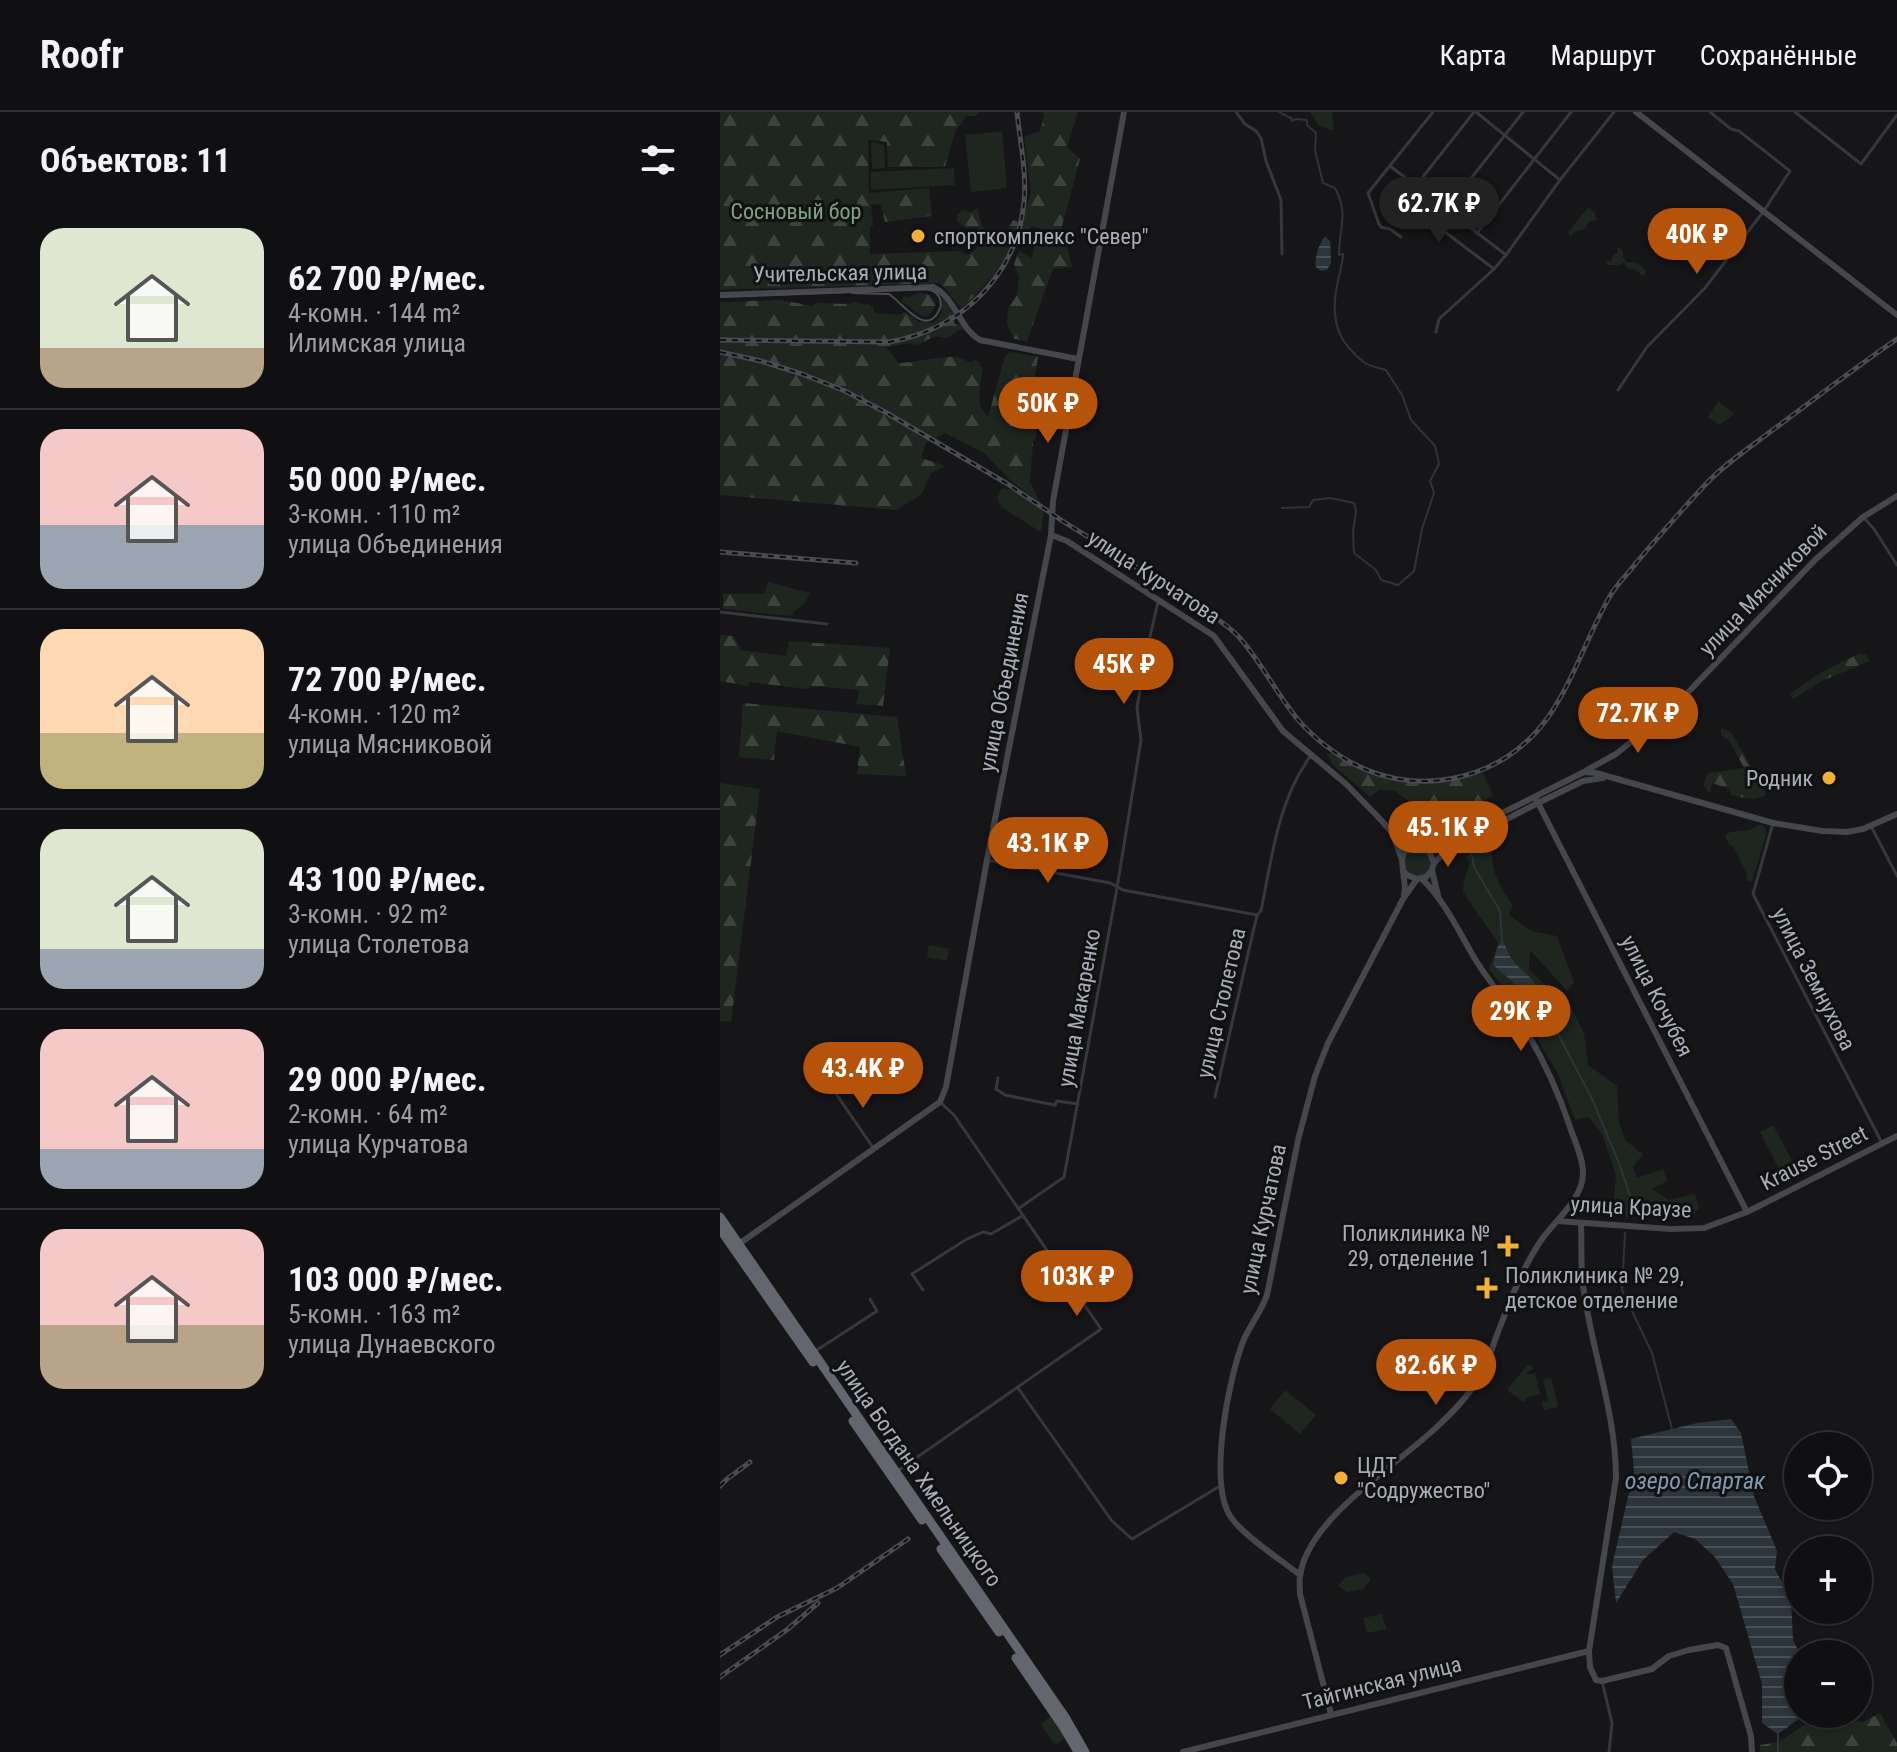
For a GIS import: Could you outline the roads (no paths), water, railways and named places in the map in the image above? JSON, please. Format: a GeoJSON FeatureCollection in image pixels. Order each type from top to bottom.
{"type":"FeatureCollection","features":[{"type":"Feature","properties":{"kind":"highway","name":"улица Богдана Хмельницкого"},"geometry":{"type":"LineString","coordinates":[[720,1217],[736,1246],[1085,1752]]}},
{"type":"Feature","properties":{"kind":"highway","name":"улица Богдана Хмельницкого"},"geometry":{"type":"LineString","coordinates":[[720,1229],[736,1246],[814,1353],[893,1474]]}},
{"type":"Feature","properties":{"kind":"highway","name":"улица Богдана Хмельницкого"},"geometry":{"type":"LineString","coordinates":[[1062,1719],[1078,1752]]}},
{"type":"Feature","properties":{"kind":"main road","name":"улица Объединения"},"geometry":{"type":"LineString","coordinates":[[940,1102],[946,1087],[1051,535],[1053,501],[1124,112]]}},
{"type":"Feature","properties":{"kind":"main road"},"geometry":{"type":"LineString","coordinates":[[1636,112],[1896,314]]}},
{"type":"Feature","properties":{"kind":"main road","name":"Учительская улица"},"geometry":{"type":"LineString","coordinates":[[720,295],[933,287],[942,291],[972,335],[980,340],[1078,359]]}},
{"type":"Feature","properties":{"kind":"main road","name":"улица Мясниковой"},"geometry":{"type":"LineString","coordinates":[[1433,867],[1447,850],[1616,754],[1672,709],[1815,560],[1863,517],[1897,496]]}},
{"type":"Feature","properties":{"kind":"main road","name":"улица Курчатова"},"geometry":{"type":"LineString","coordinates":[[1051,535],[1067,541],[1214,636],[1283,731],[1368,805],[1393,834],[1402,860]]}},
{"type":"Feature","properties":{"kind":"main road"},"geometry":{"type":"LineString","coordinates":[[1584,772],[1773,823],[1822,831],[1847,832],[1871,826],[1897,814]]}},
{"type":"Feature","properties":{"kind":"main road","name":"улица Мясниковой"},"geometry":{"type":"LineString","coordinates":[[1420,847],[1442,843],[1583,781],[1606,777]]}},
{"type":"Feature","properties":{"kind":"main road","name":"улица Кочубея"},"geometry":{"type":"LineString","coordinates":[[1537,800],[1747,1212]]}},
{"type":"Feature","properties":{"kind":"main road","name":"улица Курчатова"},"geometry":{"type":"LineString","coordinates":[[1393,834],[1420,847]]}},
{"type":"Feature","properties":{"kind":"main road"},"geometry":{"type":"LineString","coordinates":[[1403,899],[1404,853],[1420,847],[1433,857],[1439,899]]}},
{"type":"Feature","properties":{"kind":"main road"},"geometry":{"type":"LineString","coordinates":[[1420,879],[1433,867]]}},
{"type":"Feature","properties":{"kind":"main road"},"geometry":{"type":"LineString","coordinates":[[1331,1714],[1300,1594],[1300,1575],[1313,1544],[1343,1506],[1433,1431],[1475,1385],[1529,1261],[1542,1239],[1575,1198],[1583,1178],[1581,1158],[1554,1084],[1527,1032],[1477,962],[1439,899],[1420,879],[1411,878],[1403,870]]}},
{"type":"Feature","properties":{"kind":"main road","name":"улица Курчатова"},"geometry":{"type":"LineString","coordinates":[[1300,1575],[1231,1518],[1226,1509],[1220,1486],[1227,1398],[1245,1337],[1267,1295],[1298,1140],[1315,1076],[1328,1043],[1403,899],[1420,879]]}},
{"type":"Feature","properties":{"kind":"main road"},"geometry":{"type":"LineString","coordinates":[[736,1246],[940,1102]]}},
{"type":"Feature","properties":{"kind":"main road","name":"Krause Street"},"geometry":{"type":"LineString","coordinates":[[1747,1212],[1897,1136]]}},
{"type":"Feature","properties":{"kind":"main road","name":"улица Краузе"},"geometry":{"type":"LineString","coordinates":[[1557,1221],[1671,1229],[1704,1228],[1747,1212]]}},
{"type":"Feature","properties":{"kind":"main road"},"geometry":{"type":"LineString","coordinates":[[1581,1223],[1583,1290],[1616,1463],[1589,1651],[1592,1675],[1602,1681],[1652,1669],[1669,1656],[1689,1650],[1718,1645],[1726,1648],[1751,1736],[1752,1752]]}},
{"type":"Feature","properties":{"kind":"main road","name":"Тайгинская улица"},"geometry":{"type":"LineString","coordinates":[[1183,1752],[1589,1651]]}},
{"type":"Feature","properties":{"kind":"street"},"geometry":{"type":"LineString","coordinates":[[1236,112],[1261,138],[1281,200],[1282,254]]}},
{"type":"Feature","properties":{"kind":"street"},"geometry":{"type":"LineString","coordinates":[[1401,237],[1381,227],[1368,193],[1433,112]]}},
{"type":"Feature","properties":{"kind":"street"},"geometry":{"type":"LineString","coordinates":[[1494,269],[1412,207],[1407,197],[1475,112],[1560,180]]}},
{"type":"Feature","properties":{"kind":"street"},"geometry":{"type":"LineString","coordinates":[[1447,209],[1523,112]]}},
{"type":"Feature","properties":{"kind":"street"},"geometry":{"type":"LineString","coordinates":[[1477,233],[1571,112]]}},
{"type":"Feature","properties":{"kind":"street"},"geometry":{"type":"LineString","coordinates":[[1436,332],[1439,319],[1506,255],[1614,112]]}},
{"type":"Feature","properties":{"kind":"street"},"geometry":{"type":"LineString","coordinates":[[1618,390],[1647,347],[1705,288],[1790,171],[1710,112]]}},
{"type":"Feature","properties":{"kind":"street"},"geometry":{"type":"LineString","coordinates":[[1795,112],[1861,164],[1897,115]]}},
{"type":"Feature","properties":{"kind":"street"},"geometry":{"type":"LineString","coordinates":[[1390,166],[1506,255]]}},
{"type":"Feature","properties":{"kind":"street"},"geometry":{"type":"LineString","coordinates":[[1863,517],[1897,565]]}},
{"type":"Feature","properties":{"kind":"street","name":"улица Макаренко"},"geometry":{"type":"LineString","coordinates":[[1018,1209],[1064,1177],[1117,888],[1141,740],[1137,708],[1158,600]]}},
{"type":"Feature","properties":{"kind":"street"},"geometry":{"type":"LineString","coordinates":[[720,612],[827,624]]}},
{"type":"Feature","properties":{"kind":"street","name":"улица Столетова"},"geometry":{"type":"LineString","coordinates":[[1215,1097],[1281,817],[1294,783],[1312,754]]}},
{"type":"Feature","properties":{"kind":"street","name":"улица Земнухова"},"geometry":{"type":"LineString","coordinates":[[1773,823],[1753,894],[1882,1143]]}},
{"type":"Feature","properties":{"kind":"street"},"geometry":{"type":"LineString","coordinates":[[1871,826],[1897,876]]}},
{"type":"Feature","properties":{"kind":"street","name":"улица Столетова"},"geometry":{"type":"LineString","coordinates":[[987,860],[1257,915]]}},
{"type":"Feature","properties":{"kind":"street"},"geometry":{"type":"LineString","coordinates":[[998,1078],[996,1089],[1005,1095],[1055,1105],[1056,1101],[1078,1104]]}},
{"type":"Feature","properties":{"kind":"street"},"geometry":{"type":"LineString","coordinates":[[830,1085],[874,1149]]}},
{"type":"Feature","properties":{"kind":"street"},"geometry":{"type":"LineString","coordinates":[[893,1474],[1101,1329],[954,1115],[940,1102]]}},
{"type":"Feature","properties":{"kind":"street"},"geometry":{"type":"LineString","coordinates":[[923,1290],[912,1274],[967,1239],[983,1232],[991,1234],[1022,1216]]}},
{"type":"Feature","properties":{"kind":"street"},"geometry":{"type":"LineString","coordinates":[[814,1353],[877,1311],[870,1299]]}},
{"type":"Feature","properties":{"kind":"street"},"geometry":{"type":"LineString","coordinates":[[1018,1388],[1110,1519],[1132,1539],[1220,1486]]}},
{"type":"Feature","properties":{"kind":"street"},"geometry":{"type":"LineString","coordinates":[[1602,1681],[1612,1723],[1609,1752]]}},
{"type":"Feature","properties":{"kind":"water"},"geometry":{"type":"Polygon","coordinates":[[[1325,237],[1330,241],[1331,263],[1327,270],[1321,271],[1316,267],[1316,260],[1325,237]]]}},
{"type":"Feature","properties":{"kind":"water"},"geometry":{"type":"Polygon","coordinates":[[[1502,939],[1513,961],[1537,988],[1537,1000],[1532,1007],[1521,997],[1512,981],[1493,965],[1502,939]]]}},
{"type":"Feature","properties":{"kind":"water","name":"озеро Спартак"},"geometry":{"type":"Polygon","coordinates":[[[1731,1419],[1741,1433],[1754,1496],[1777,1551],[1775,1569],[1784,1586],[1784,1624],[1792,1624],[1793,1640],[1784,1640],[1786,1728],[1778,1734],[1762,1723],[1762,1684],[1733,1584],[1714,1556],[1695,1539],[1674,1532],[1643,1560],[1616,1603],[1612,1566],[1634,1471],[1631,1439],[1697,1423],[1731,1419]]]}},
{"type":"Feature","properties":{"kind":"waterway"},"geometry":{"type":"LineString","coordinates":[[1279,112],[1292,121],[1307,120],[1307,125],[1316,133],[1315,151],[1323,183],[1335,188],[1342,206],[1339,255],[1343,254],[1343,257],[1335,303],[1339,332],[1362,361],[1386,370],[1402,395],[1411,420],[1435,446],[1439,464],[1430,481],[1434,493],[1422,529],[1414,571],[1398,585],[1381,580],[1376,570],[1354,553],[1354,503],[1330,498],[1313,500],[1309,507],[1282,508]]}},
{"type":"Feature","properties":{"kind":"waterway"},"geometry":{"type":"LineString","coordinates":[[1472,855],[1474,867],[1500,911],[1502,941]]}},
{"type":"Feature","properties":{"kind":"waterway"},"geometry":{"type":"LineString","coordinates":[[1539,997],[1592,1099],[1619,1163],[1630,1195],[1627,1216]]}},
{"type":"Feature","properties":{"kind":"waterway"},"geometry":{"type":"LineString","coordinates":[[1625,1233],[1622,1290],[1652,1353],[1672,1429]]}},
{"type":"Feature","properties":{"kind":"waterway"},"geometry":{"type":"LineString","coordinates":[[1778,1734],[1778,1752]]}},
{"type":"Feature","properties":{"kind":"tram line"},"geometry":{"type":"LineString","coordinates":[[720,297],[925,289],[937,294],[941,306],[936,316],[923,320],[889,294],[852,293]]}},
{"type":"Feature","properties":{"kind":"railway"},"geometry":{"type":"LineString","coordinates":[[720,340],[889,342],[915,336],[961,312],[980,296],[996,276],[1010,254],[1019,230],[1025,180],[1017,112]]}},
{"type":"Feature","properties":{"kind":"railway"},"geometry":{"type":"LineString","coordinates":[[720,352],[761,361],[845,391],[1006,483],[1228,626],[1247,647],[1299,721],[1333,751],[1381,775],[1433,781],[1484,769],[1507,757],[1528,740],[1556,706],[1613,592],[1704,486],[1736,458],[1897,339]]}},
{"type":"Feature","properties":{"kind":"railway"},"geometry":{"type":"LineString","coordinates":[[720,552],[856,563]]}},
{"type":"Feature","properties":{"kind":"railway"},"geometry":{"type":"LineString","coordinates":[[720,1486],[750,1462]]}},
{"type":"Feature","properties":{"kind":"railway"},"geometry":{"type":"LineString","coordinates":[[720,1655],[777,1617],[837,1588],[908,1539]]}},
{"type":"Feature","properties":{"kind":"railway"},"geometry":{"type":"LineString","coordinates":[[720,1677],[788,1629],[818,1603]]}},
{"type":"Feature","properties":{"kind":"place","name":"спорткомплекс \"Север\""},"geometry":{"type":"Point","coordinates":[918,236]}},
{"type":"Feature","properties":{"kind":"place","name":"Родник"},"geometry":{"type":"Point","coordinates":[1829,778]}},
{"type":"Feature","properties":{"kind":"place","name":"Поликлиника № 29, отделение 1"},"geometry":{"type":"Point","coordinates":[1508,1246]}},
{"type":"Feature","properties":{"kind":"place","name":"Поликлиника № 29, детское отделение"},"geometry":{"type":"Point","coordinates":[1487,1288]}},
{"type":"Feature","properties":{"kind":"place","name":"ЦДТ \"Содружество\""},"geometry":{"type":"Point","coordinates":[1341,1478]}},
{"type":"Feature","properties":{"kind":"park label","name":"Сосновый бор"},"geometry":{"type":"Point","coordinates":[796,211]}}]}
